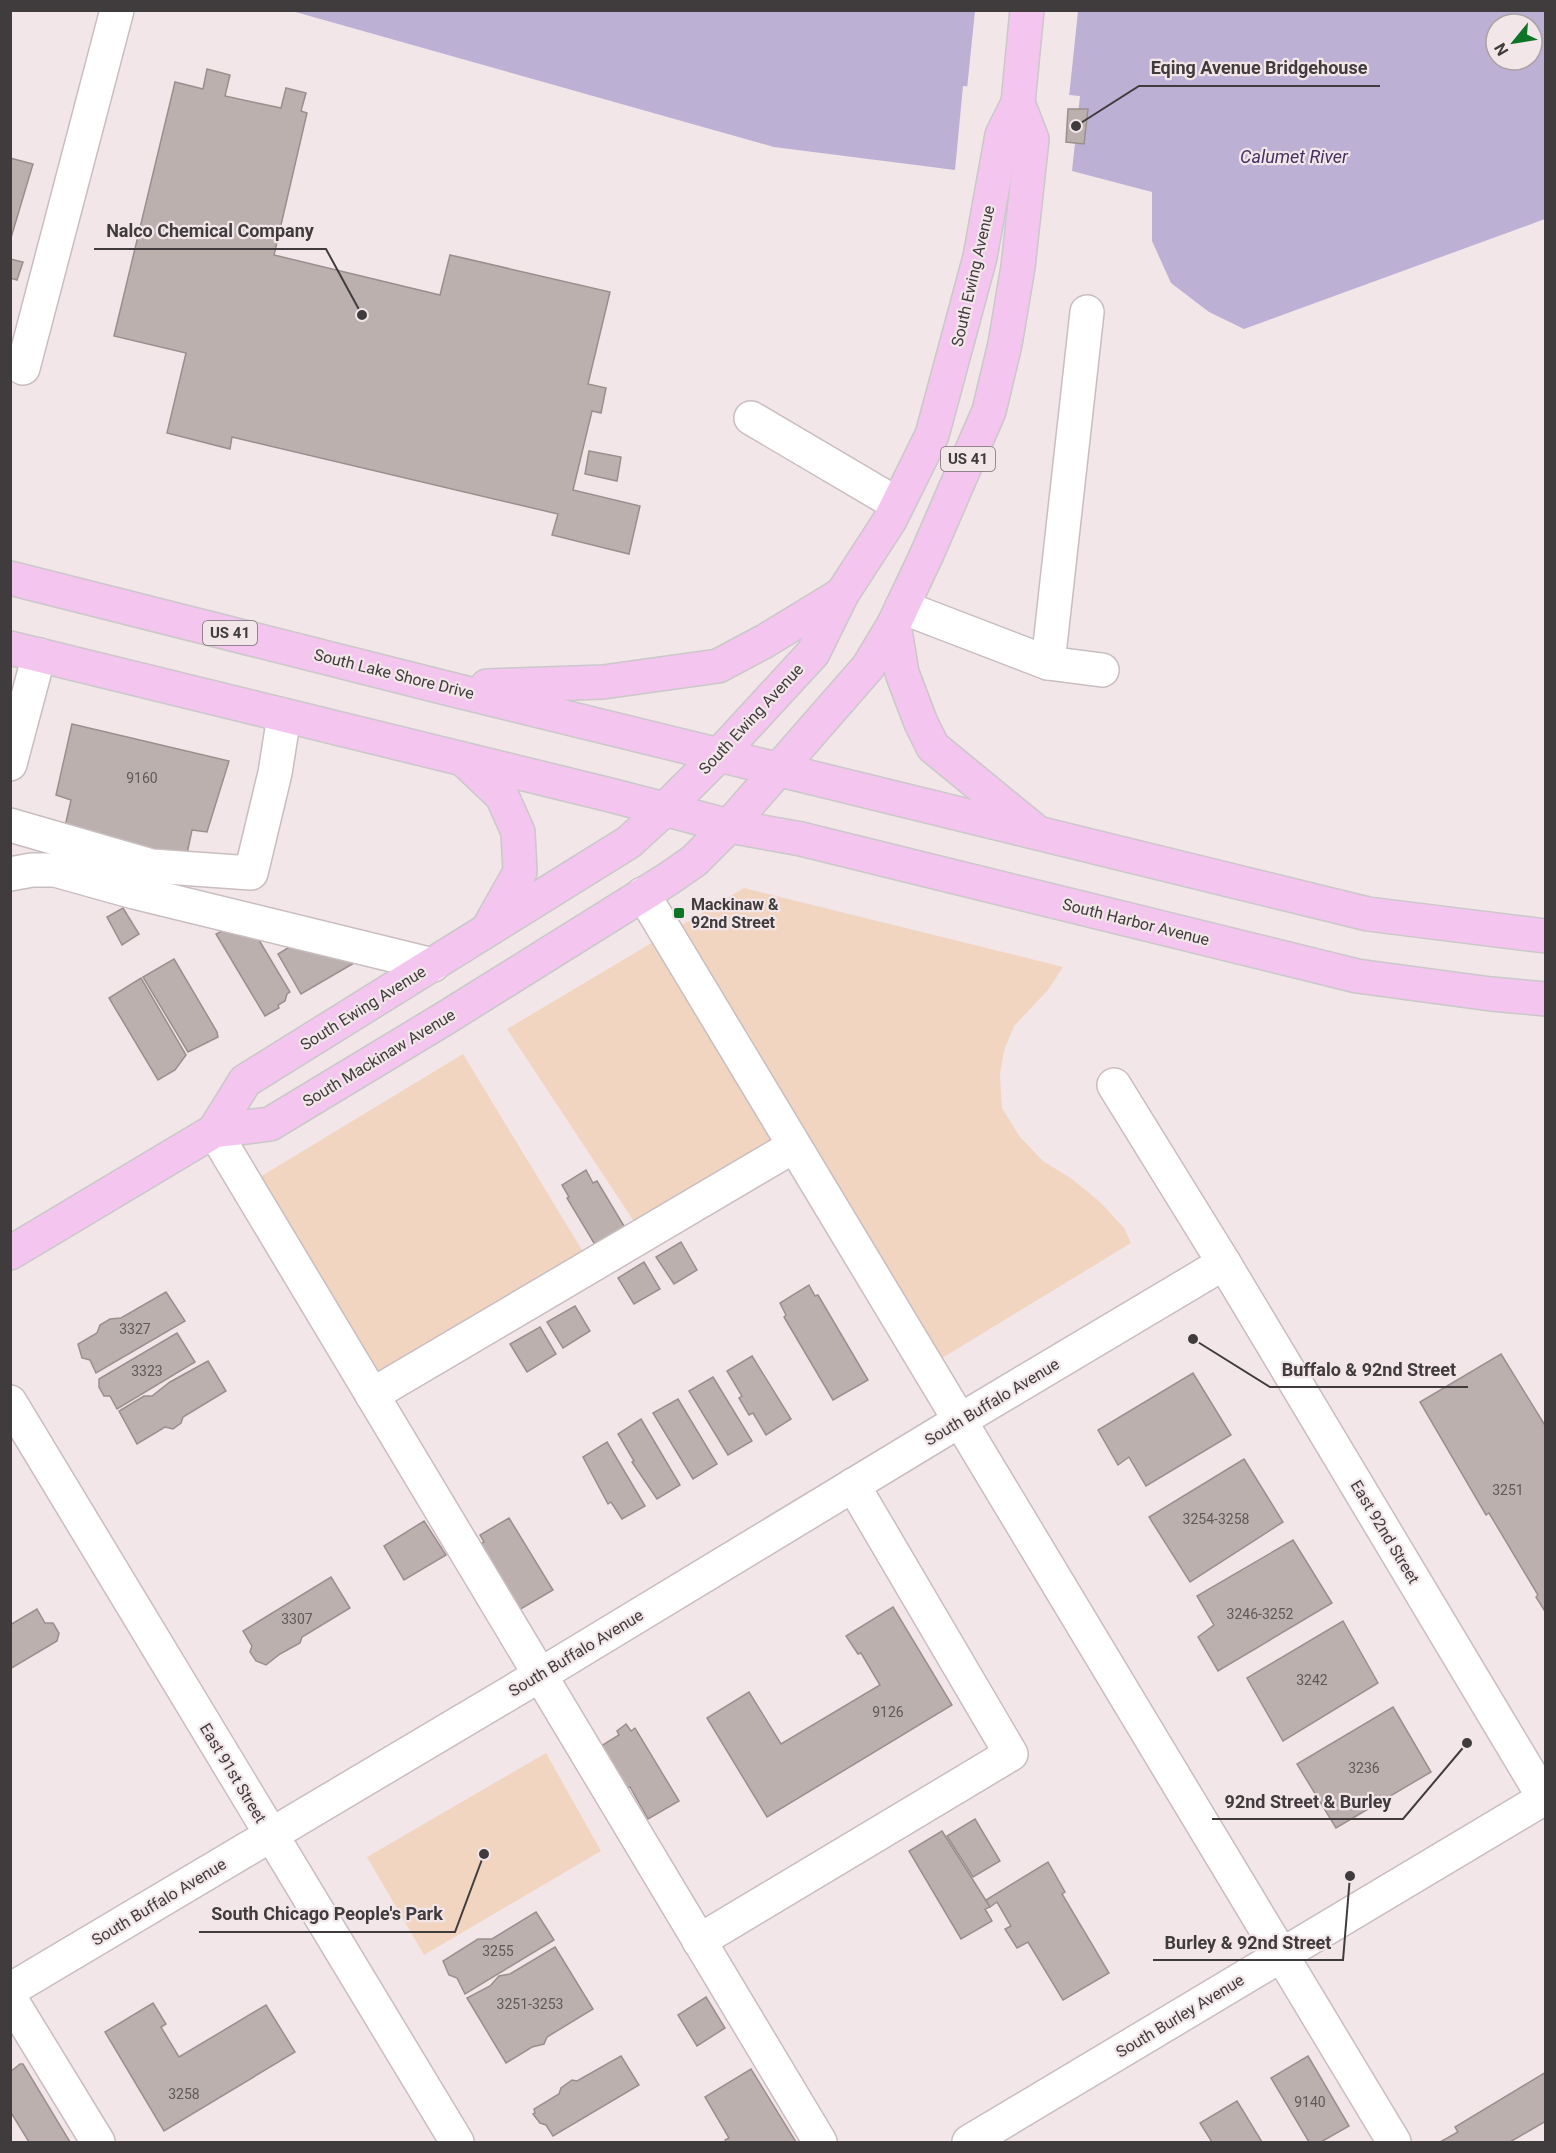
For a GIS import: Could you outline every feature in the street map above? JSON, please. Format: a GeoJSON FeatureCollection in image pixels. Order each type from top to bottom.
{"type":"FeatureCollection","features":[{"type":"Feature","properties":{"kind":"main road","name":"South Ewing Avenue"},"geometry":{"type":"LineString","coordinates":[[214,1131],[245,1081],[629,842],[665,809],[813,653],[842,594],[890,520],[932,435],[980,257],[1002,135],[1018,103],[1027,10]]}},
{"type":"Feature","properties":{"kind":"main road","name":"South Ewing Avenue"},"geometry":{"type":"LineString","coordinates":[[729,826],[868,667],[898,615],[927,554],[989,411],[1005,344],[1018,267],[1032,139],[1018,103]]}},
{"type":"Feature","properties":{"kind":"main road","name":"South Lake Shore Drive"},"geometry":{"type":"LineString","coordinates":[[10,578],[778,769]]}},
{"type":"Feature","properties":{"kind":"main road"},"geometry":{"type":"LineString","coordinates":[[446,688],[603,682],[718,666],[765,641],[842,594]]}},
{"type":"Feature","properties":{"kind":"main road"},"geometry":{"type":"LineString","coordinates":[[898,615],[902,673],[933,747],[1039,834]]}},
{"type":"Feature","properties":{"kind":"main road"},"geometry":{"type":"LineString","coordinates":[[25,652],[729,826]]}},
{"type":"Feature","properties":{"kind":"main road"},"geometry":{"type":"LineString","coordinates":[[463,759],[502,796],[518,832],[520,872],[487,931]]}},
{"type":"Feature","properties":{"kind":"main road"},"geometry":{"type":"LineString","coordinates":[[778,769],[1368,914],[1545,936]]}},
{"type":"Feature","properties":{"kind":"main road","name":"South Mackinaw Avenue"},"geometry":{"type":"LineString","coordinates":[[10,1254],[214,1131],[270,1124],[447,1017],[694,861],[729,826]]}},
{"type":"Feature","properties":{"kind":"main road","name":"South Harbor Avenue"},"geometry":{"type":"LineString","coordinates":[[729,826],[801,839],[1357,976],[1545,999]]}},
{"type":"Feature","properties":{"kind":"street"},"geometry":{"type":"LineString","coordinates":[[23,369],[117,10]]}},
{"type":"Feature","properties":{"kind":"street"},"geometry":{"type":"LineString","coordinates":[[1048,663],[1087,312]]}},
{"type":"Feature","properties":{"kind":"street"},"geometry":{"type":"LineString","coordinates":[[751,418],[897,504]]}},
{"type":"Feature","properties":{"kind":"street"},"geometry":{"type":"LineString","coordinates":[[898,615],[1048,663],[1102,670]]}},
{"type":"Feature","properties":{"kind":"street"},"geometry":{"type":"LineString","coordinates":[[10,764],[25,652]]}},
{"type":"Feature","properties":{"kind":"street"},"geometry":{"type":"LineString","coordinates":[[10,825],[152,866],[250,873],[275,773],[284,716]]}},
{"type":"Feature","properties":{"kind":"street"},"geometry":{"type":"LineString","coordinates":[[10,874],[32,870],[55,870],[134,892],[433,965]]}},
{"type":"Feature","properties":{"kind":"street"},"geometry":{"type":"LineString","coordinates":[[643,894],[1394,2142]]}},
{"type":"Feature","properties":{"kind":"street","name":"East 92nd Street"},"geometry":{"type":"LineString","coordinates":[[1114,1085],[1224,1263],[1545,1799]]}},
{"type":"Feature","properties":{"kind":"street"},"geometry":{"type":"LineString","coordinates":[[214,1131],[820,2142]]}},
{"type":"Feature","properties":{"kind":"street"},"geometry":{"type":"LineString","coordinates":[[372,1395],[794,1146]]}},
{"type":"Feature","properties":{"kind":"street","name":"South Buffalo Avenue"},"geometry":{"type":"LineString","coordinates":[[10,1990],[540,1675],[1224,1263]]}},
{"type":"Feature","properties":{"kind":"street","name":"East 91st Street"},"geometry":{"type":"LineString","coordinates":[[10,1402],[457,2142]]}},
{"type":"Feature","properties":{"kind":"street"},"geometry":{"type":"LineString","coordinates":[[699,1941],[1011,1754],[853,1485]]}},
{"type":"Feature","properties":{"kind":"street","name":"South Burley Avenue"},"geometry":{"type":"LineString","coordinates":[[969,2142],[1545,1799]]}},
{"type":"Feature","properties":{"kind":"street"},"geometry":{"type":"LineString","coordinates":[[10,1998],[98,2142]]}},
{"type":"Feature","properties":{"kind":"shaded area"},"geometry":{"type":"Polygon","coordinates":[[[744,888],[1063,967],[1048,990],[1014,1026],[1004,1051],[1000,1074],[1002,1108],[1020,1137],[1043,1161],[1072,1179],[1100,1202],[1124,1228],[1131,1243],[939,1360],[800,1125],[637,1226],[507,1029],[744,888]]]}},
{"type":"Feature","properties":{"kind":"shaded area"},"geometry":{"type":"Polygon","coordinates":[[[463,1054],[585,1255],[375,1380],[255,1180],[463,1054]]]}},
{"type":"Feature","properties":{"kind":"shaded area"},"geometry":{"type":"Polygon","coordinates":[[[546,1753],[601,1851],[424,1955],[367,1857],[546,1753]]]}},
{"type":"Feature","properties":{"kind":"water","name":"Calumet River"},"geometry":{"type":"Polygon","coordinates":[[[292,11],[1545,11],[1545,219],[1244,329],[1209,312],[1171,283],[1152,241],[1152,192],[1072,171],[1080,96],[963,86],[955,170],[774,147],[292,11]]]}},
{"type":"Feature","properties":{"kind":"pier"},"geometry":{"type":"Polygon","coordinates":[[[975,11],[1078,11],[1069,97],[967,89],[975,11]]]}},
{"type":"Feature","properties":{"kind":"building"},"geometry":{"type":"Polygon","coordinates":[[[207,69],[230,75],[225,96],[281,108],[286,88],[306,93],[301,111],[307,113],[274,255],[440,295],[450,255],[610,292],[588,384],[606,388],[601,413],[592,411],[573,490],[640,506],[629,554],[552,535],[558,514],[232,437],[230,449],[167,433],[186,353],[114,336],[175,82],[203,89],[207,69]]]}},
{"type":"Feature","properties":{"kind":"building"},"geometry":{"type":"Polygon","coordinates":[[[1068,109],[1088,109],[1084,144],[1066,142],[1068,109]]]}},
{"type":"Feature","properties":{"kind":"building"},"geometry":{"type":"Polygon","coordinates":[[[10,158],[33,164],[10,241],[10,158]]]}},
{"type":"Feature","properties":{"kind":"building"},"geometry":{"type":"Polygon","coordinates":[[[10,259],[23,262],[17,280],[10,278],[10,259]]]}},
{"type":"Feature","properties":{"kind":"building"},"geometry":{"type":"Polygon","coordinates":[[[589,451],[621,457],[617,481],[585,474],[589,451]]]}},
{"type":"Feature","properties":{"kind":"building"},"geometry":{"type":"Polygon","coordinates":[[[72,724],[229,761],[207,832],[192,830],[186,858],[64,831],[71,800],[56,795],[72,724]]]}},
{"type":"Feature","properties":{"kind":"building"},"geometry":{"type":"Polygon","coordinates":[[[123,908],[139,934],[122,945],[107,917],[123,908]]]}},
{"type":"Feature","properties":{"kind":"building"},"geometry":{"type":"Polygon","coordinates":[[[224,930],[256,935],[290,992],[285,1001],[278,1005],[279,1008],[265,1016],[216,934],[224,930]]]}},
{"type":"Feature","properties":{"kind":"building"},"geometry":{"type":"Polygon","coordinates":[[[304,938],[354,963],[301,994],[278,954],[304,938]]]}},
{"type":"Feature","properties":{"kind":"building"},"geometry":{"type":"Polygon","coordinates":[[[174,959],[218,1037],[188,1052],[143,977],[174,959]]]}},
{"type":"Feature","properties":{"kind":"building"},"geometry":{"type":"Polygon","coordinates":[[[141,978],[186,1055],[175,1070],[158,1080],[109,998],[141,978]]]}},
{"type":"Feature","properties":{"kind":"building"},"geometry":{"type":"Polygon","coordinates":[[[586,1170],[593,1183],[597,1181],[627,1231],[597,1248],[567,1198],[569,1197],[562,1185],[586,1170]]]}},
{"type":"Feature","properties":{"kind":"building"},"geometry":{"type":"Polygon","coordinates":[[[681,1242],[697,1270],[674,1284],[656,1257],[681,1242]]]}},
{"type":"Feature","properties":{"kind":"building"},"geometry":{"type":"Polygon","coordinates":[[[644,1262],[660,1289],[634,1304],[618,1278],[644,1262]]]}},
{"type":"Feature","properties":{"kind":"building"},"geometry":{"type":"Polygon","coordinates":[[[809,1285],[815,1296],[818,1295],[868,1380],[833,1400],[784,1317],[786,1315],[780,1303],[809,1285]]]}},
{"type":"Feature","properties":{"kind":"building"},"geometry":{"type":"Polygon","coordinates":[[[166,1292],[185,1321],[96,1373],[90,1360],[82,1358],[78,1344],[97,1333],[100,1325],[110,1319],[121,1318],[166,1292]]]}},
{"type":"Feature","properties":{"kind":"building"},"geometry":{"type":"Polygon","coordinates":[[[575,1306],[590,1331],[563,1348],[547,1322],[575,1306]]]}},
{"type":"Feature","properties":{"kind":"building"},"geometry":{"type":"Polygon","coordinates":[[[540,1327],[556,1354],[527,1372],[510,1344],[540,1327]]]}},
{"type":"Feature","properties":{"kind":"building"},"geometry":{"type":"Polygon","coordinates":[[[177,1333],[195,1362],[117,1409],[110,1396],[104,1396],[99,1387],[99,1379],[177,1333]]]}},
{"type":"Feature","properties":{"kind":"building"},"geometry":{"type":"Polygon","coordinates":[[[1501,1354],[1546,1427],[1546,1613],[1536,1597],[1538,1595],[1489,1513],[1486,1515],[1420,1402],[1501,1354]]]}},
{"type":"Feature","properties":{"kind":"building"},"geometry":{"type":"Polygon","coordinates":[[[752,1356],[791,1419],[766,1435],[753,1413],[749,1415],[739,1398],[742,1396],[727,1371],[752,1356]]]}},
{"type":"Feature","properties":{"kind":"building"},"geometry":{"type":"Polygon","coordinates":[[[208,1361],[226,1391],[183,1417],[181,1423],[173,1429],[165,1427],[137,1444],[119,1411],[144,1396],[152,1396],[170,1382],[208,1361]]]}},
{"type":"Feature","properties":{"kind":"building"},"geometry":{"type":"Polygon","coordinates":[[[1193,1373],[1231,1435],[1146,1486],[1129,1457],[1118,1465],[1098,1430],[1193,1373]]]}},
{"type":"Feature","properties":{"kind":"building"},"geometry":{"type":"Polygon","coordinates":[[[713,1377],[752,1441],[728,1455],[689,1391],[713,1377]]]}},
{"type":"Feature","properties":{"kind":"building"},"geometry":{"type":"Polygon","coordinates":[[[678,1399],[717,1464],[693,1479],[653,1413],[678,1399]]]}},
{"type":"Feature","properties":{"kind":"building"},"geometry":{"type":"Polygon","coordinates":[[[641,1419],[680,1485],[657,1499],[632,1462],[634,1461],[618,1434],[641,1419]]]}},
{"type":"Feature","properties":{"kind":"building"},"geometry":{"type":"Polygon","coordinates":[[[607,1442],[645,1506],[622,1519],[611,1502],[608,1504],[583,1457],[607,1442]]]}},
{"type":"Feature","properties":{"kind":"building"},"geometry":{"type":"Polygon","coordinates":[[[1244,1459],[1283,1522],[1190,1582],[1149,1517],[1244,1459]]]}},
{"type":"Feature","properties":{"kind":"building"},"geometry":{"type":"Polygon","coordinates":[[[509,1518],[553,1590],[519,1610],[480,1544],[484,1542],[480,1535],[509,1518]]]}},
{"type":"Feature","properties":{"kind":"building"},"geometry":{"type":"Polygon","coordinates":[[[424,1521],[446,1555],[404,1580],[384,1546],[424,1521]]]}},
{"type":"Feature","properties":{"kind":"building"},"geometry":{"type":"Polygon","coordinates":[[[1293,1540],[1332,1603],[1218,1671],[1198,1637],[1214,1625],[1197,1596],[1293,1540]]]}},
{"type":"Feature","properties":{"kind":"building"},"geometry":{"type":"Polygon","coordinates":[[[331,1577],[350,1608],[302,1637],[300,1643],[266,1665],[256,1661],[250,1652],[252,1646],[243,1631],[331,1577]]]}},
{"type":"Feature","properties":{"kind":"building"},"geometry":{"type":"Polygon","coordinates":[[[893,1607],[952,1705],[767,1817],[707,1718],[749,1692],[781,1744],[880,1685],[861,1653],[858,1654],[846,1636],[893,1607]]]}},
{"type":"Feature","properties":{"kind":"building"},"geometry":{"type":"Polygon","coordinates":[[[37,1609],[45,1623],[53,1623],[59,1633],[57,1641],[10,1669],[10,1625],[37,1609]]]}},
{"type":"Feature","properties":{"kind":"building"},"geometry":{"type":"Polygon","coordinates":[[[1343,1621],[1378,1683],[1283,1741],[1247,1678],[1343,1621]]]}},
{"type":"Feature","properties":{"kind":"building"},"geometry":{"type":"Polygon","coordinates":[[[1393,1707],[1431,1772],[1336,1828],[1297,1764],[1393,1707]]]}},
{"type":"Feature","properties":{"kind":"building"},"geometry":{"type":"Polygon","coordinates":[[[626,1724],[631,1731],[635,1728],[679,1801],[648,1819],[630,1787],[627,1789],[601,1746],[619,1735],[617,1731],[626,1724]]]}},
{"type":"Feature","properties":{"kind":"building"},"geometry":{"type":"Polygon","coordinates":[[[975,1819],[1000,1861],[973,1877],[947,1836],[975,1819]]]}},
{"type":"Feature","properties":{"kind":"building"},"geometry":{"type":"Polygon","coordinates":[[[942,1831],[990,1907],[985,1909],[992,1921],[961,1939],[909,1851],[942,1831]]]}},
{"type":"Feature","properties":{"kind":"building"},"geometry":{"type":"Polygon","coordinates":[[[1048,1862],[1065,1892],[1062,1894],[1109,1973],[1063,2000],[1028,1942],[1017,1948],[1005,1929],[1011,1926],[997,1902],[990,1907],[986,1900],[1048,1862]]]}},
{"type":"Feature","properties":{"kind":"building"},"geometry":{"type":"Polygon","coordinates":[[[536,1912],[554,1940],[465,1994],[457,1978],[449,1975],[443,1961],[478,1939],[492,1939],[536,1912]]]}},
{"type":"Feature","properties":{"kind":"building"},"geometry":{"type":"Polygon","coordinates":[[[555,1947],[593,2009],[547,2037],[544,2044],[532,2047],[506,2063],[467,1998],[490,1986],[499,1976],[510,1974],[555,1947]]]}},
{"type":"Feature","properties":{"kind":"building"},"geometry":{"type":"Polygon","coordinates":[[[706,1997],[725,2028],[697,2046],[678,2015],[706,1997]]]}},
{"type":"Feature","properties":{"kind":"building"},"geometry":{"type":"Polygon","coordinates":[[[153,2003],[166,2024],[161,2027],[179,2057],[266,2005],[295,2052],[164,2131],[105,2032],[153,2003]]]}},
{"type":"Feature","properties":{"kind":"building"},"geometry":{"type":"Polygon","coordinates":[[[621,2056],[639,2085],[553,2136],[546,2125],[540,2123],[533,2114],[534,2109],[559,2094],[561,2088],[572,2080],[577,2081],[621,2056]]]}},
{"type":"Feature","properties":{"kind":"building"},"geometry":{"type":"Polygon","coordinates":[[[1308,2056],[1349,2126],[1321,2142],[1309,2142],[1271,2078],[1308,2056]]]}},
{"type":"Feature","properties":{"kind":"building"},"geometry":{"type":"Polygon","coordinates":[[[23,2064],[70,2142],[29,2142],[10,2111],[10,2072],[23,2064]]]}},
{"type":"Feature","properties":{"kind":"building"},"geometry":{"type":"Polygon","coordinates":[[[751,2069],[796,2142],[726,2142],[725,2140],[729,2138],[705,2097],[751,2069]]]}},
{"type":"Feature","properties":{"kind":"building"},"geometry":{"type":"Polygon","coordinates":[[[1546,2072],[1546,2121],[1510,2142],[1440,2142],[1458,2132],[1455,2127],[1546,2072]]]}},
{"type":"Feature","properties":{"kind":"building"},"geometry":{"type":"Polygon","coordinates":[[[1237,2101],[1262,2142],[1212,2142],[1200,2123],[1237,2101]]]}},
{"type":"Feature","properties":{"kind":"place","name":"Eqing Avenue Bridgehouse"},"geometry":{"type":"Point","coordinates":[1076,126]}},
{"type":"Feature","properties":{"kind":"place","name":"Nalco Chemical Company"},"geometry":{"type":"Point","coordinates":[362,315]}},
{"type":"Feature","properties":{"kind":"place","name":"Mackinaw & 92nd Street"},"geometry":{"type":"Point","coordinates":[679,913]}},
{"type":"Feature","properties":{"kind":"place","name":"Buffalo & 92nd Street"},"geometry":{"type":"Point","coordinates":[1193,1339]}},
{"type":"Feature","properties":{"kind":"place","name":"92nd Street & Burley"},"geometry":{"type":"Point","coordinates":[1467,1743]}},
{"type":"Feature","properties":{"kind":"place","name":"South Chicago People's Park"},"geometry":{"type":"Point","coordinates":[484,1854]}},
{"type":"Feature","properties":{"kind":"place","name":"Burley & 92nd Street"},"geometry":{"type":"Point","coordinates":[1350,1876]}}]}
